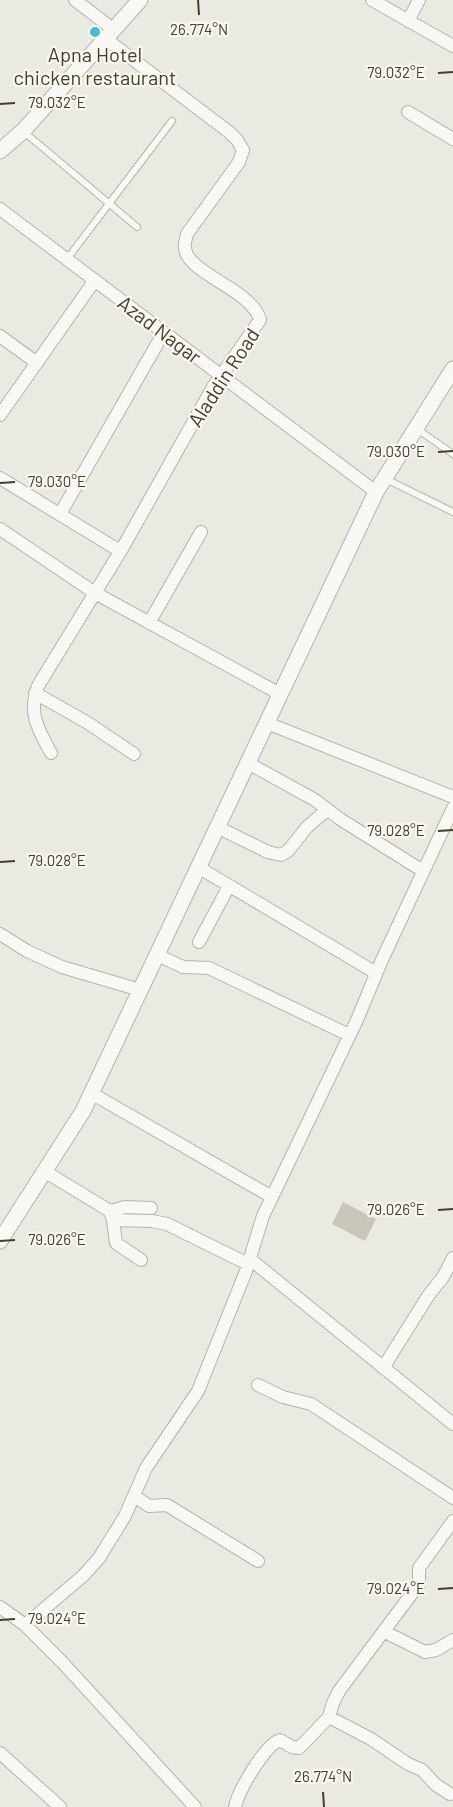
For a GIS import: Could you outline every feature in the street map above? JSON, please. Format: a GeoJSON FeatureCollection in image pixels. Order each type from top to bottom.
{"type":"FeatureCollection","features":[{"type":"Feature","properties":{"kind":"street"},"geometry":{"type":"LineString","coordinates":[[75,0],[110,34]]}},
{"type":"Feature","properties":{"kind":"street"},"geometry":{"type":"LineString","coordinates":[[0,151],[23,130],[140,0]]}},
{"type":"Feature","properties":{"kind":"street"},"geometry":{"type":"LineString","coordinates":[[372,0],[453,46]]}},
{"type":"Feature","properties":{"kind":"street"},"geometry":{"type":"LineString","coordinates":[[408,21],[419,0]]}},
{"type":"Feature","properties":{"kind":"street","name":"Aladdin Road"},"geometry":{"type":"LineString","coordinates":[[51,753],[35,722],[35,693],[45,672],[120,552],[205,399],[260,320],[258,312],[250,303],[196,265],[188,257],[184,247],[187,234],[239,162],[243,150],[229,132],[110,34]]}},
{"type":"Feature","properties":{"kind":"street"},"geometry":{"type":"LineString","coordinates":[[408,112],[453,139]]}},
{"type":"Feature","properties":{"kind":"street","name":"Azad Nagar"},"geometry":{"type":"LineString","coordinates":[[0,209],[376,492]]}},
{"type":"Feature","properties":{"kind":"street"},"geometry":{"type":"LineString","coordinates":[[0,415],[95,280]]}},
{"type":"Feature","properties":{"kind":"street"},"geometry":{"type":"LineString","coordinates":[[60,514],[164,332]]}},
{"type":"Feature","properties":{"kind":"street"},"geometry":{"type":"LineString","coordinates":[[0,336],[37,363]]}},
{"type":"Feature","properties":{"kind":"street"},"geometry":{"type":"LineString","coordinates":[[0,1241],[91,1094],[376,492],[453,369]]}},
{"type":"Feature","properties":{"kind":"street"},"geometry":{"type":"LineString","coordinates":[[0,478],[120,552]]}},
{"type":"Feature","properties":{"kind":"street"},"geometry":{"type":"LineString","coordinates":[[0,529],[95,593],[280,694]]}},
{"type":"Feature","properties":{"kind":"street"},"geometry":{"type":"LineString","coordinates":[[149,623],[201,532]]}},
{"type":"Feature","properties":{"kind":"street"},"geometry":{"type":"LineString","coordinates":[[35,693],[88,723],[134,754]]}},
{"type":"Feature","properties":{"kind":"street"},"geometry":{"type":"LineString","coordinates":[[267,723],[453,796]]}},
{"type":"Feature","properties":{"kind":"street"},"geometry":{"type":"LineString","coordinates":[[248,763],[303,793],[423,871]]}},
{"type":"Feature","properties":{"kind":"street"},"geometry":{"type":"LineString","coordinates":[[25,1625],[83,1576],[99,1558],[120,1524],[146,1468],[198,1391],[249,1261],[263,1216],[350,1035],[376,973],[453,808]]}},
{"type":"Feature","properties":{"kind":"street"},"geometry":{"type":"LineString","coordinates":[[218,827],[268,852],[281,855],[288,851],[307,827],[327,810]]}},
{"type":"Feature","properties":{"kind":"street"},"geometry":{"type":"LineString","coordinates":[[198,867],[376,973]]}},
{"type":"Feature","properties":{"kind":"street"},"geometry":{"type":"LineString","coordinates":[[199,942],[229,886]]}},
{"type":"Feature","properties":{"kind":"street"},"geometry":{"type":"LineString","coordinates":[[0,934],[27,951],[53,963],[140,990]]}},
{"type":"Feature","properties":{"kind":"street"},"geometry":{"type":"LineString","coordinates":[[157,955],[183,967],[209,968],[350,1035]]}},
{"type":"Feature","properties":{"kind":"street"},"geometry":{"type":"LineString","coordinates":[[91,1094],[272,1197]]}},
{"type":"Feature","properties":{"kind":"street"},"geometry":{"type":"LineString","coordinates":[[44,1171],[100,1203],[112,1216],[116,1243],[141,1260]]}},
{"type":"Feature","properties":{"kind":"street"},"geometry":{"type":"LineString","coordinates":[[112,1216],[124,1206],[151,1208]]}},
{"type":"Feature","properties":{"kind":"street"},"geometry":{"type":"LineString","coordinates":[[112,1216],[167,1224],[249,1261],[453,1424]]}},
{"type":"Feature","properties":{"kind":"street"},"geometry":{"type":"LineString","coordinates":[[383,1368],[453,1258]]}},
{"type":"Feature","properties":{"kind":"street"},"geometry":{"type":"LineString","coordinates":[[258,1385],[283,1397],[311,1404],[453,1498]]}},
{"type":"Feature","properties":{"kind":"street"},"geometry":{"type":"LineString","coordinates":[[134,1496],[149,1506],[167,1505],[258,1561]]}},
{"type":"Feature","properties":{"kind":"street"},"geometry":{"type":"LineString","coordinates":[[235,1807],[238,1797],[265,1752],[274,1743],[280,1740],[299,1748],[329,1717],[339,1691],[419,1584],[419,1568],[453,1521]]}},
{"type":"Feature","properties":{"kind":"street"},"geometry":{"type":"LineString","coordinates":[[0,1607],[25,1625],[62,1662],[195,1807]]}},
{"type":"Feature","properties":{"kind":"street"},"geometry":{"type":"LineString","coordinates":[[385,1632],[425,1652],[436,1650],[453,1640]]}},
{"type":"Feature","properties":{"kind":"street"},"geometry":{"type":"LineString","coordinates":[[329,1717],[370,1738],[411,1766],[422,1770],[436,1785],[450,1794]]}},
{"type":"Feature","properties":{"kind":"street"},"geometry":{"type":"LineString","coordinates":[[0,1753],[60,1807]]}},
{"type":"Feature","properties":{"kind":"lane"},"geometry":{"type":"LineString","coordinates":[[67,260],[172,122]]}},
{"type":"Feature","properties":{"kind":"lane"},"geometry":{"type":"LineString","coordinates":[[23,130],[137,227]]}},
{"type":"Feature","properties":{"kind":"lane"},"geometry":{"type":"LineString","coordinates":[[416,428],[453,454]]}},
{"type":"Feature","properties":{"kind":"lane"},"geometry":{"type":"LineString","coordinates":[[385,479],[453,512]]}},
{"type":"Feature","properties":{"kind":"building"},"geometry":{"type":"Polygon","coordinates":[[[343,1202],[376,1219],[365,1241],[332,1224],[343,1202]]]}},
{"type":"Feature","properties":{"kind":"place","name":"Apna Hotel chicken restaurant"},"geometry":{"type":"Point","coordinates":[95,32]}}]}
